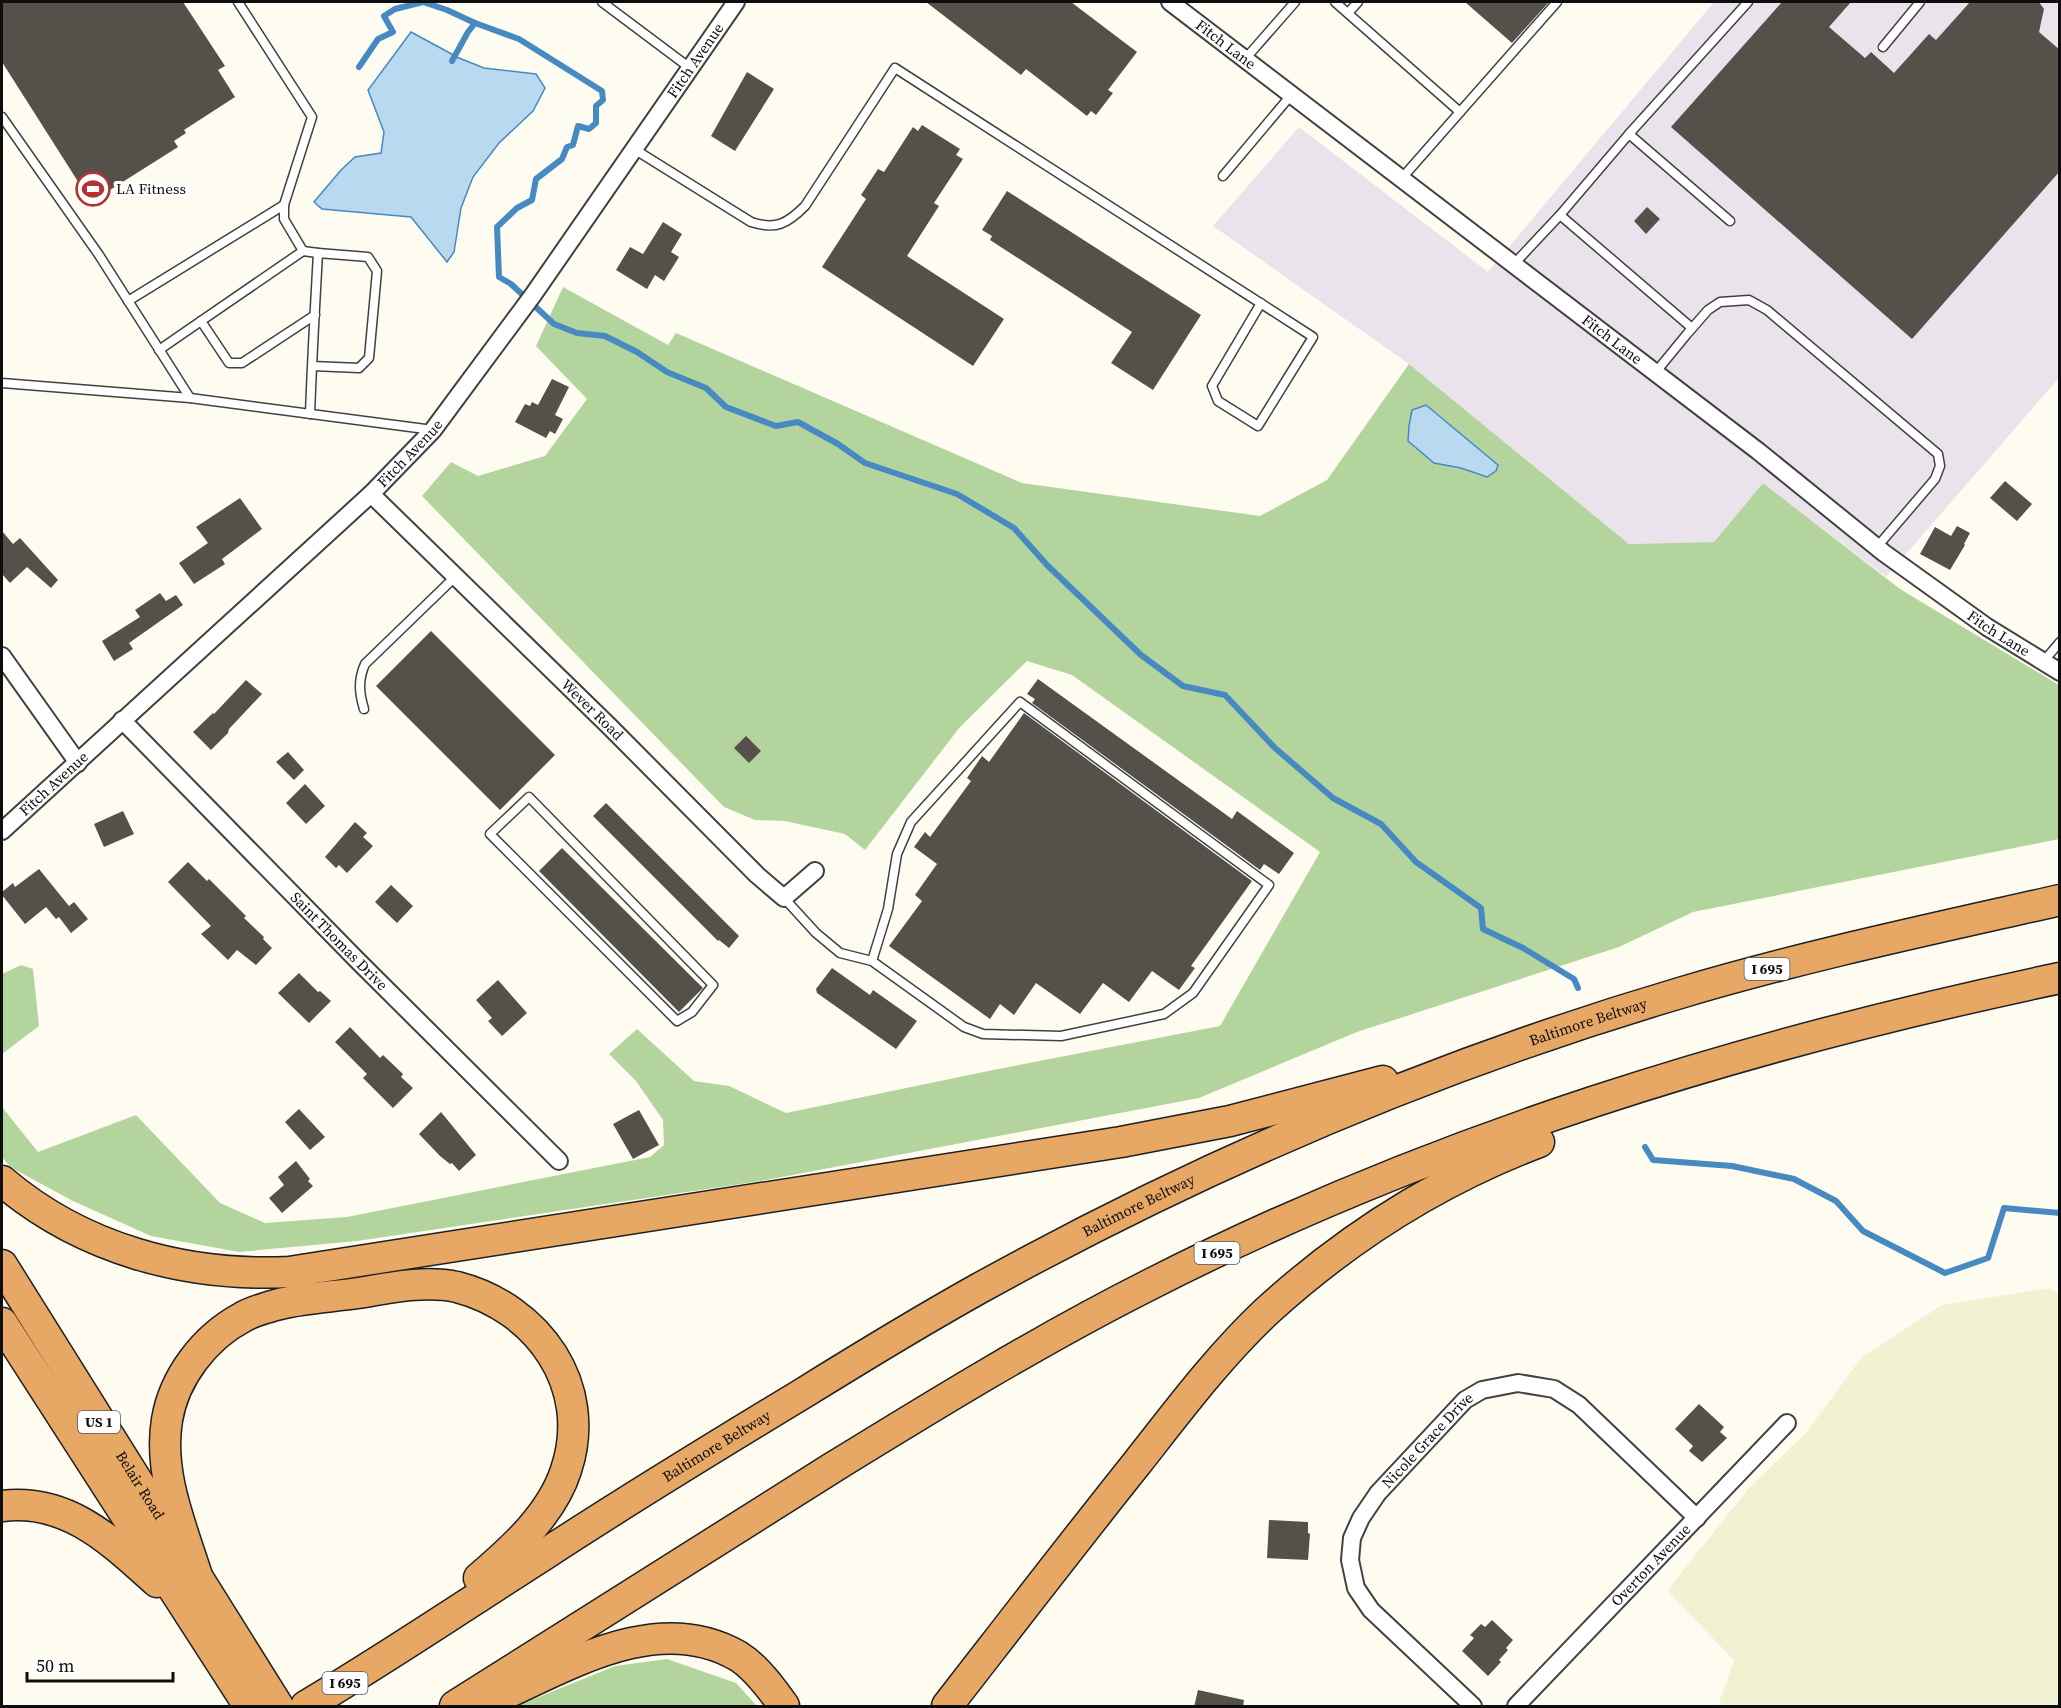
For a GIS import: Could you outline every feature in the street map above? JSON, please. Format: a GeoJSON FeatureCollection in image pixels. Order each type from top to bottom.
{"type":"FeatureCollection","features":[{"type":"Feature","properties":{"kind":"highway","name":"Baltimore Beltway"},"geometry":{"type":"LineString","coordinates":[[306,1707],[385,1659],[547,1552],[685,1465],[978,1289],[1110,1220],[1253,1151],[1364,1104],[1480,1059],[1682,992],[1819,956],[2060,900]]}},
{"type":"Feature","properties":{"kind":"highway","name":"I 695"},"geometry":{"type":"LineString","coordinates":[[455,1707],[740,1525],[1020,1355],[1149,1285],[1284,1221],[1387,1177],[1609,1095],[1832,1032],[2060,978]]}},
{"type":"Feature","properties":{"kind":"highway"},"geometry":{"type":"LineString","coordinates":[[947,1707],[1225,1354],[1267,1312],[1313,1272],[1367,1231],[1437,1189],[1507,1154],[1566,1132],[1838,1046],[2060,983]]}},
{"type":"Feature","properties":{"kind":"highway"},"geometry":{"type":"LineString","coordinates":[[2,1181],[37,1208],[73,1230],[107,1246],[149,1258],[217,1271],[253,1274],[290,1272],[1121,1142],[1230,1121],[1340,1090],[1480,1059]]}},
{"type":"Feature","properties":{"kind":"highway","name":"Belair Road"},"geometry":{"type":"LineString","coordinates":[[2,1265],[198,1578],[247,1688]]}},
{"type":"Feature","properties":{"kind":"highway"},"geometry":{"type":"LineString","coordinates":[[198,1578],[167,1473],[165,1447],[167,1419],[173,1396],[184,1373],[199,1352],[243,1317],[275,1305],[413,1285],[454,1287],[486,1297],[512,1311],[534,1328],[553,1356],[568,1385],[573,1415],[573,1441],[566,1470],[554,1496],[538,1519],[508,1553],[385,1659]]}},
{"type":"Feature","properties":{"kind":"highway","name":"Belair Road"},"geometry":{"type":"LineString","coordinates":[[2,1323],[187,1609],[247,1688],[278,1707]]}},
{"type":"Feature","properties":{"kind":"highway"},"geometry":{"type":"LineString","coordinates":[[2,1506],[14,1504],[48,1509],[89,1525],[109,1539],[187,1609]]}},
{"type":"Feature","properties":{"kind":"highway"},"geometry":{"type":"LineString","coordinates":[[478,1707],[611,1647],[666,1639],[694,1641],[718,1647],[740,1657],[773,1691],[784,1707]]}},
{"type":"Feature","properties":{"kind":"street","name":"Fitch Avenue"},"geometry":{"type":"LineString","coordinates":[[2,831],[371,494],[433,430],[533,295],[736,2]]}},
{"type":"Feature","properties":{"kind":"street","name":"Fitch Lane"},"geometry":{"type":"LineString","coordinates":[[1170,2],[1758,451],[1877,548],[1987,627],[2060,672]]}},
{"type":"Feature","properties":{"kind":"street","name":"Wever Road"},"geometry":{"type":"LineString","coordinates":[[371,494],[610,727],[757,875],[784,898]]}},
{"type":"Feature","properties":{"kind":"street"},"geometry":{"type":"LineString","coordinates":[[2,656],[78,763]]}},
{"type":"Feature","properties":{"kind":"street","name":"Saint Thomas Drive"},"geometry":{"type":"LineString","coordinates":[[122,720],[357,960],[559,1161]]}},
{"type":"Feature","properties":{"kind":"street"},"geometry":{"type":"LineString","coordinates":[[784,898],[814,871]]}},
{"type":"Feature","properties":{"kind":"street","name":"Nicole Grace Drive"},"geometry":{"type":"LineString","coordinates":[[1473,1707],[1371,1610],[1356,1588],[1350,1560],[1352,1538],[1361,1518],[1378,1493],[1465,1400],[1482,1390],[1518,1383],[1554,1389],[1578,1405],[1697,1518]]}},
{"type":"Feature","properties":{"kind":"street","name":"Overton Avenue"},"geometry":{"type":"LineString","coordinates":[[1516,1707],[1786,1423]]}},
{"type":"Feature","properties":{"kind":"lane"},"geometry":{"type":"LineString","coordinates":[[238,2],[312,117],[284,205],[284,219],[303,251]]}},
{"type":"Feature","properties":{"kind":"lane"},"geometry":{"type":"LineString","coordinates":[[602,2],[690,68]]}},
{"type":"Feature","properties":{"kind":"lane"},"geometry":{"type":"LineString","coordinates":[[1246,58],[1295,2]]}},
{"type":"Feature","properties":{"kind":"lane"},"geometry":{"type":"LineString","coordinates":[[1335,2],[1460,111]]}},
{"type":"Feature","properties":{"kind":"lane"},"geometry":{"type":"LineString","coordinates":[[1348,13],[1358,2]]}},
{"type":"Feature","properties":{"kind":"lane"},"geometry":{"type":"LineString","coordinates":[[1402,178],[1557,2]]}},
{"type":"Feature","properties":{"kind":"lane"},"geometry":{"type":"LineString","coordinates":[[1514,264],[1748,2]]}},
{"type":"Feature","properties":{"kind":"lane"},"geometry":{"type":"LineString","coordinates":[[1883,47],[1920,2]]}},
{"type":"Feature","properties":{"kind":"lane"},"geometry":{"type":"LineString","coordinates":[[634,149],[751,222],[765,226],[777,226],[793,218],[805,206],[895,68],[1313,336],[1258,426],[1218,401],[1212,386],[1261,303]]}},
{"type":"Feature","properties":{"kind":"lane"},"geometry":{"type":"LineString","coordinates":[[1223,176],[1292,93]]}},
{"type":"Feature","properties":{"kind":"lane"},"geometry":{"type":"LineString","coordinates":[[2,117],[99,255],[190,398]]}},
{"type":"Feature","properties":{"kind":"lane"},"geometry":{"type":"LineString","coordinates":[[1629,134],[1730,221]]}},
{"type":"Feature","properties":{"kind":"lane"},"geometry":{"type":"LineString","coordinates":[[128,301],[284,205]]}},
{"type":"Feature","properties":{"kind":"lane"},"geometry":{"type":"LineString","coordinates":[[1560,215],[1692,328]]}},
{"type":"Feature","properties":{"kind":"lane"},"geometry":{"type":"LineString","coordinates":[[159,350],[303,251],[368,257],[377,271],[369,358],[359,368],[312,366]]}},
{"type":"Feature","properties":{"kind":"lane"},"geometry":{"type":"LineString","coordinates":[[310,414],[318,253]]}},
{"type":"Feature","properties":{"kind":"lane"},"geometry":{"type":"LineString","coordinates":[[1656,373],[1708,310],[1720,302],[1749,300],[1775,317],[1938,454],[1940,466],[1935,479],[1877,548]]}},
{"type":"Feature","properties":{"kind":"lane"},"geometry":{"type":"LineString","coordinates":[[201,321],[229,363],[242,363],[315,315]]}},
{"type":"Feature","properties":{"kind":"lane"},"geometry":{"type":"LineString","coordinates":[[2,383],[190,398],[433,430]]}},
{"type":"Feature","properties":{"kind":"lane"},"geometry":{"type":"LineString","coordinates":[[364,709],[359,690],[360,675],[365,664],[456,576]]}},
{"type":"Feature","properties":{"kind":"lane"},"geometry":{"type":"LineString","coordinates":[[2043,662],[2060,642]]}},
{"type":"Feature","properties":{"kind":"lane"},"geometry":{"type":"LineString","coordinates":[[784,898],[816,933],[840,953],[872,962],[964,1027],[983,1034],[1061,1036],[1164,1014],[1193,993],[1269,885],[1020,702],[912,822],[897,854],[888,909],[872,962]]}},
{"type":"Feature","properties":{"kind":"lane"},"geometry":{"type":"LineString","coordinates":[[529,797],[713,985],[706,996],[692,1012],[678,1022],[490,834],[529,797]]}},
{"type":"Feature","properties":{"kind":"shaded area"},"geometry":{"type":"Polygon","coordinates":[[[1714,2],[2059,2],[2059,378],[1886,577],[1763,483],[1714,542],[1629,544],[1409,364],[1213,226],[1299,127],[1488,272],[1714,2]]]}},
{"type":"Feature","properties":{"kind":"green space"},"geometry":{"type":"Polygon","coordinates":[[[563,287],[668,345],[676,333],[1022,483],[1260,516],[1327,480],[1409,364],[1629,544],[1714,542],[1763,483],[1900,589],[2059,685],[2059,839],[1693,912],[1619,947],[1357,1032],[1199,1098],[761,1181],[357,1241],[239,1252],[151,1236],[73,1201],[10,1167],[2,1157],[2,1107],[38,1152],[136,1115],[220,1203],[265,1223],[347,1217],[650,1157],[664,1145],[663,1120],[636,1081],[609,1054],[637,1029],[694,1081],[729,1086],[786,1113],[1220,1026],[1320,852],[1072,675],[1027,661],[960,727],[865,850],[845,834],[785,821],[755,820],[724,807],[422,496],[451,462],[478,476],[545,456],[587,399],[536,346],[563,287]]]}},
{"type":"Feature","properties":{"kind":"green space"},"geometry":{"type":"Polygon","coordinates":[[[21,965],[33,969],[39,1026],[2,1054],[2,974],[21,965]]]}},
{"type":"Feature","properties":{"kind":"green space"},"geometry":{"type":"Polygon","coordinates":[[[2050,1288],[2060,1295],[2059,1706],[1718,1706],[1734,1660],[1667,1591],[1749,1488],[1805,1434],[1862,1357],[1942,1305],[2050,1288]]]}},
{"type":"Feature","properties":{"kind":"green space"},"geometry":{"type":"Polygon","coordinates":[[[667,1659],[736,1683],[757,1706],[517,1706],[615,1666],[667,1659]]]}},
{"type":"Feature","properties":{"kind":"water"},"geometry":{"type":"Polygon","coordinates":[[[411,32],[459,58],[484,68],[536,74],[545,88],[533,111],[499,143],[473,177],[461,208],[454,252],[447,262],[411,217],[322,209],[314,202],[355,157],[381,153],[384,132],[368,90],[411,32]]]}},
{"type":"Feature","properties":{"kind":"water"},"geometry":{"type":"Polygon","coordinates":[[[1426,405],[1498,465],[1496,471],[1487,477],[1461,468],[1434,463],[1408,441],[1412,410],[1426,405]]]}},
{"type":"Feature","properties":{"kind":"building"},"geometry":{"type":"Polygon","coordinates":[[[2,2],[183,2],[225,66],[218,70],[235,97],[184,130],[186,133],[174,141],[178,147],[91,202],[2,62],[2,2]]]}},
{"type":"Feature","properties":{"kind":"building"},"geometry":{"type":"Polygon","coordinates":[[[926,2],[1071,2],[1137,52],[1108,90],[1113,93],[1096,115],[1091,111],[1087,116],[1026,69],[1021,75],[926,2]]]}},
{"type":"Feature","properties":{"kind":"building"},"geometry":{"type":"Polygon","coordinates":[[[1465,2],[1549,2],[1512,43],[1465,2]]]}},
{"type":"Feature","properties":{"kind":"building"},"geometry":{"type":"Polygon","coordinates":[[[1782,2],[1851,2],[1829,27],[1865,58],[1871,52],[1894,73],[1929,34],[1936,40],[1970,2],[2039,2],[2044,9],[2039,32],[2060,50],[2060,171],[1912,339],[1671,127],[1782,2]]]}},
{"type":"Feature","properties":{"kind":"building"},"geometry":{"type":"Polygon","coordinates":[[[747,72],[774,89],[735,151],[711,136],[747,72]]]}},
{"type":"Feature","properties":{"kind":"building"},"geometry":{"type":"Polygon","coordinates":[[[922,125],[960,149],[956,155],[963,159],[934,203],[939,206],[907,256],[1004,319],[973,366],[822,267],[866,199],[861,195],[878,169],[884,172],[913,127],[918,131],[922,125]]]}},
{"type":"Feature","properties":{"kind":"building"},"geometry":{"type":"Polygon","coordinates":[[[1007,191],[1201,315],[1153,390],[1111,363],[1132,332],[990,240],[992,236],[982,230],[1007,191]]]}},
{"type":"Feature","properties":{"kind":"building"},"geometry":{"type":"Polygon","coordinates":[[[1647,207],[1660,219],[1646,234],[1634,221],[1647,207]]]}},
{"type":"Feature","properties":{"kind":"building"},"geometry":{"type":"Polygon","coordinates":[[[663,222],[682,234],[671,252],[679,257],[664,281],[655,275],[647,289],[616,270],[630,247],[643,254],[663,222]]]}},
{"type":"Feature","properties":{"kind":"building"},"geometry":{"type":"Polygon","coordinates":[[[552,379],[569,387],[555,415],[563,419],[555,434],[550,431],[546,438],[515,422],[525,404],[530,406],[532,402],[538,405],[552,379]]]}},
{"type":"Feature","properties":{"kind":"building"},"geometry":{"type":"Polygon","coordinates":[[[2005,481],[2032,504],[2017,521],[1990,498],[2005,481]]]}},
{"type":"Feature","properties":{"kind":"building"},"geometry":{"type":"Polygon","coordinates":[[[240,498],[262,529],[222,559],[225,564],[194,584],[179,563],[208,543],[196,527],[240,498]]]}},
{"type":"Feature","properties":{"kind":"building"},"geometry":{"type":"Polygon","coordinates":[[[1957,526],[1970,533],[1950,570],[1920,554],[1935,527],[1951,536],[1957,526]]]}},
{"type":"Feature","properties":{"kind":"building"},"geometry":{"type":"Polygon","coordinates":[[[2,531],[13,544],[20,538],[58,580],[51,588],[27,567],[10,583],[2,574],[2,531]]]}},
{"type":"Feature","properties":{"kind":"building"},"geometry":{"type":"Polygon","coordinates":[[[160,593],[166,601],[176,595],[183,605],[129,643],[133,649],[114,661],[102,641],[140,617],[135,610],[160,593]]]}},
{"type":"Feature","properties":{"kind":"building"},"geometry":{"type":"Polygon","coordinates":[[[431,631],[555,755],[500,810],[376,686],[431,631]]]}},
{"type":"Feature","properties":{"kind":"building"},"geometry":{"type":"Polygon","coordinates":[[[1038,679],[1232,819],[1237,811],[1294,853],[1279,874],[1264,864],[1260,870],[1032,703],[1035,699],[1027,694],[1038,679]]]}},
{"type":"Feature","properties":{"kind":"building"},"geometry":{"type":"Polygon","coordinates":[[[246,680],[262,694],[211,750],[193,732],[214,714],[246,680]]]}},
{"type":"Feature","properties":{"kind":"building"},"geometry":{"type":"Polygon","coordinates":[[[1024,713],[1252,881],[1191,966],[1195,968],[1179,990],[1152,971],[1129,1002],[1103,983],[1080,1014],[1036,983],[1014,1015],[1000,1004],[990,1019],[889,946],[922,901],[915,895],[937,864],[914,847],[925,832],[930,837],[971,781],[967,778],[982,756],[989,762],[1024,713]]]}},
{"type":"Feature","properties":{"kind":"building"},"geometry":{"type":"Polygon","coordinates":[[[746,736],[761,751],[749,763],[734,748],[746,736]]]}},
{"type":"Feature","properties":{"kind":"building"},"geometry":{"type":"Polygon","coordinates":[[[288,752],[304,770],[294,780],[276,762],[288,752]]]}},
{"type":"Feature","properties":{"kind":"building"},"geometry":{"type":"Polygon","coordinates":[[[305,784],[325,806],[306,824],[286,803],[305,784]]]}},
{"type":"Feature","properties":{"kind":"building"},"geometry":{"type":"Polygon","coordinates":[[[606,803],[739,936],[729,948],[718,941],[593,816],[606,803]]]}},
{"type":"Feature","properties":{"kind":"building"},"geometry":{"type":"Polygon","coordinates":[[[123,811],[134,834],[104,847],[94,824],[123,811]]]}},
{"type":"Feature","properties":{"kind":"building"},"geometry":{"type":"Polygon","coordinates":[[[355,822],[367,833],[363,837],[373,846],[347,873],[339,865],[336,868],[325,857],[355,822]]]}},
{"type":"Feature","properties":{"kind":"building"},"geometry":{"type":"Polygon","coordinates":[[[562,848],[703,988],[679,1012],[539,871],[562,848]]]}},
{"type":"Feature","properties":{"kind":"building"},"geometry":{"type":"Polygon","coordinates":[[[188,862],[207,881],[209,879],[246,916],[244,918],[272,948],[256,965],[237,950],[228,960],[201,934],[211,926],[168,882],[188,862]]]}},
{"type":"Feature","properties":{"kind":"building"},"geometry":{"type":"Polygon","coordinates":[[[39,869],[69,906],[74,902],[88,919],[71,933],[59,917],[56,919],[46,907],[25,924],[2,895],[2,892],[13,883],[15,887],[39,869]]]}},
{"type":"Feature","properties":{"kind":"building"},"geometry":{"type":"Polygon","coordinates":[[[391,885],[413,906],[397,923],[375,902],[391,885]]]}},
{"type":"Feature","properties":{"kind":"building"},"geometry":{"type":"Polygon","coordinates":[[[832,968],[870,995],[873,990],[917,1021],[896,1049],[817,993],[816,989],[832,968]]]}},
{"type":"Feature","properties":{"kind":"building"},"geometry":{"type":"Polygon","coordinates":[[[299,973],[331,1001],[309,1023],[278,993],[299,973]]]}},
{"type":"Feature","properties":{"kind":"building"},"geometry":{"type":"Polygon","coordinates":[[[498,980],[527,1013],[502,1036],[488,1021],[492,1018],[476,1000],[498,980]]]}},
{"type":"Feature","properties":{"kind":"building"},"geometry":{"type":"Polygon","coordinates":[[[350,1027],[380,1058],[383,1055],[403,1074],[401,1077],[413,1088],[393,1108],[363,1078],[367,1074],[335,1042],[350,1027]]]}},
{"type":"Feature","properties":{"kind":"building"},"geometry":{"type":"Polygon","coordinates":[[[299,1109],[325,1137],[310,1150],[285,1122],[299,1109]]]}},
{"type":"Feature","properties":{"kind":"building"},"geometry":{"type":"Polygon","coordinates":[[[639,1110],[659,1145],[633,1159],[613,1124],[639,1110]]]}},
{"type":"Feature","properties":{"kind":"building"},"geometry":{"type":"Polygon","coordinates":[[[441,1112],[476,1155],[459,1171],[452,1163],[450,1164],[440,1156],[419,1134],[441,1112]]]}},
{"type":"Feature","properties":{"kind":"building"},"geometry":{"type":"Polygon","coordinates":[[[296,1161],[313,1186],[282,1213],[269,1198],[284,1185],[278,1177],[296,1161]]]}},
{"type":"Feature","properties":{"kind":"building"},"geometry":{"type":"Polygon","coordinates":[[[1699,1404],[1724,1427],[1720,1432],[1727,1438],[1702,1462],[1689,1451],[1693,1446],[1675,1429],[1699,1404]]]}},
{"type":"Feature","properties":{"kind":"building"},"geometry":{"type":"Polygon","coordinates":[[[1269,1520],[1308,1522],[1308,1533],[1310,1534],[1308,1560],[1267,1558],[1269,1520]]]}},
{"type":"Feature","properties":{"kind":"building"},"geometry":{"type":"Polygon","coordinates":[[[1492,1620],[1513,1640],[1499,1660],[1501,1662],[1488,1676],[1462,1651],[1474,1638],[1470,1635],[1481,1624],[1485,1627],[1492,1620]]]}},
{"type":"Feature","properties":{"kind":"building"},"geometry":{"type":"Polygon","coordinates":[[[1198,1690],[1244,1700],[1243,1707],[1194,1707],[1198,1690]]]}},
{"type":"Feature","properties":{"kind":"waterway"},"geometry":{"type":"LineString","coordinates":[[359,67],[378,39],[393,32],[384,16],[395,9],[423,2],[519,39],[602,91],[603,100],[596,106],[596,123],[589,129],[578,126],[573,145],[567,147],[562,159],[536,179],[532,200],[517,208],[497,227],[499,277],[511,284],[554,324],[577,333],[605,336],[637,352],[667,372],[706,388],[726,407],[776,426],[798,422],[838,444],[865,463],[957,494],[1014,528],[1047,565],[1141,655],[1183,686],[1225,695],[1275,748],[1333,798],[1381,824],[1416,862],[1481,908],[1483,929],[1523,948],[1574,979],[1578,988]]}},
{"type":"Feature","properties":{"kind":"waterway"},"geometry":{"type":"LineString","coordinates":[[452,61],[475,23]]}},
{"type":"Feature","properties":{"kind":"waterway"},"geometry":{"type":"LineString","coordinates":[[1645,1147],[1653,1160],[1732,1166],[1794,1179],[1836,1201],[1863,1231],[1945,1273],[1988,1258],[2004,1208],[2060,1213]]}},
{"type":"Feature","properties":{"kind":"place","name":"LA Fitness"},"geometry":{"type":"Point","coordinates":[93,189]}}]}
